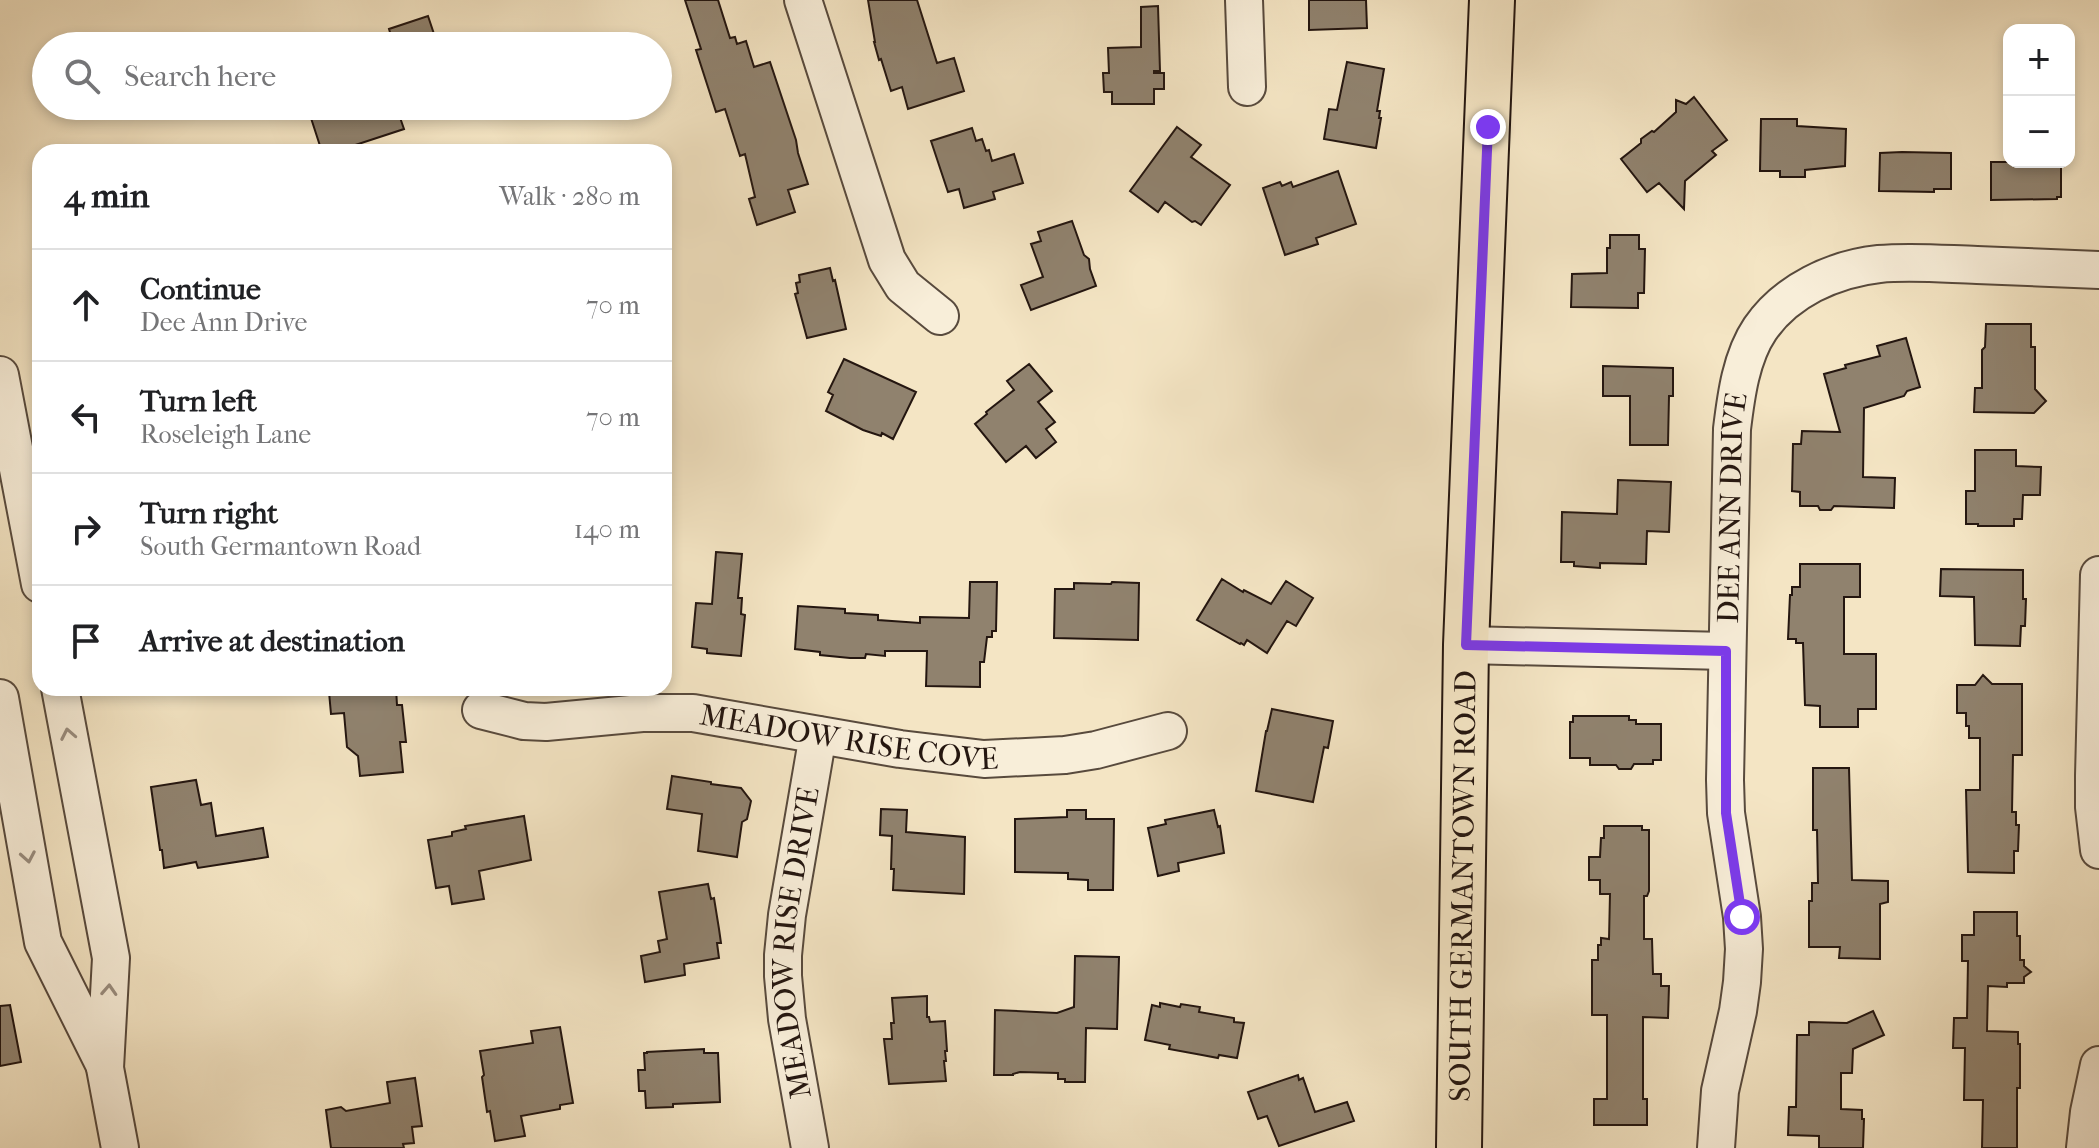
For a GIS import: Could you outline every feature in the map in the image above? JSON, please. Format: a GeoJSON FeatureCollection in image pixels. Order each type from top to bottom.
{"type":"FeatureCollection","features":[{"type":"Feature","properties":{"kind":"main road","name":"SOUTH GERMANTOWN ROAD"},"geometry":{"type":"LineString","coordinates":[[1459,1148],[1466,645],[1492,0]]}},
{"type":"Feature","properties":{"kind":"street"},"geometry":{"type":"LineString","coordinates":[[803,0],[887,260],[903,286],[940,316]]}},
{"type":"Feature","properties":{"kind":"street"},"geometry":{"type":"LineString","coordinates":[[1244,0],[1247,87]]}},
{"type":"Feature","properties":{"kind":"street","name":"DEE ANN DRIVE"},"geometry":{"type":"LineString","coordinates":[[1716,1148],[1720,1091],[1738,1011],[1744,949],[1726,813],[1726,651],[1732,429],[1737,389],[1757,332],[1776,307],[1809,285],[1842,272],[1879,264],[2099,270]]}},
{"type":"Feature","properties":{"kind":"street"},"geometry":{"type":"LineString","coordinates":[[0,375],[16,544],[32,571]]}},
{"type":"Feature","properties":{"kind":"street"},"geometry":{"type":"LineString","coordinates":[[2099,575],[2094,766],[2094,807],[2099,850]]}},
{"type":"Feature","properties":{"kind":"street"},"geometry":{"type":"LineString","coordinates":[[1466,645],[1726,651]]}},
{"type":"Feature","properties":{"kind":"street"},"geometry":{"type":"LineString","coordinates":[[62,696],[111,958],[105,1068],[120,1148]]}},
{"type":"Feature","properties":{"kind":"street"},"geometry":{"type":"LineString","coordinates":[[0,698],[43,942],[105,1068]]}},
{"type":"Feature","properties":{"kind":"street","name":"MEADOW RISE COVE"},"geometry":{"type":"LineString","coordinates":[[481,710],[524,721],[546,722],[642,713],[693,713],[900,749],[984,759],[1065,755],[1168,731]]}},
{"type":"Feature","properties":{"kind":"street","name":"MEADOW RISE DRIVE"},"geometry":{"type":"LineString","coordinates":[[810,1148],[787,1019],[783,955],[818,735]]}},
{"type":"Feature","properties":{"kind":"street"},"geometry":{"type":"LineString","coordinates":[[2085,1148],[2099,1065]]}},
{"type":"Feature","properties":{"kind":"building"},"geometry":{"type":"Polygon","coordinates":[[[685,0],[718,0],[730,38],[735,37],[737,44],[746,41],[754,67],[770,62],[808,184],[788,190],[795,212],[757,225],[749,199],[755,197],[745,154],[740,156],[725,109],[716,112],[696,50],[701,49],[685,0]]]}},
{"type":"Feature","properties":{"kind":"building"},"geometry":{"type":"Polygon","coordinates":[[[868,0],[917,0],[937,63],[954,58],[964,91],[908,109],[902,87],[891,91],[879,60],[868,0]]]}},
{"type":"Feature","properties":{"kind":"building"},"geometry":{"type":"Polygon","coordinates":[[[1309,0],[1366,0],[1367,28],[1309,30],[1309,0]]]}},
{"type":"Feature","properties":{"kind":"building"},"geometry":{"type":"Polygon","coordinates":[[[1158,6],[1160,71],[1154,73],[1164,73],[1164,89],[1154,89],[1154,104],[1112,104],[1112,92],[1104,92],[1103,73],[1109,73],[1108,48],[1141,47],[1141,7],[1158,6]]]}},
{"type":"Feature","properties":{"kind":"building"},"geometry":{"type":"Polygon","coordinates":[[[428,16],[433,32],[390,32],[389,29],[428,16]]]}},
{"type":"Feature","properties":{"kind":"building"},"geometry":{"type":"Polygon","coordinates":[[[1347,62],[1384,69],[1377,111],[1380,111],[1381,118],[1376,148],[1324,139],[1329,109],[1337,110],[1347,62]]]}},
{"type":"Feature","properties":{"kind":"building"},"geometry":{"type":"Polygon","coordinates":[[[1694,97],[1727,140],[1712,151],[1716,155],[1685,181],[1684,209],[1659,183],[1647,192],[1621,159],[1676,112],[1676,100],[1686,104],[1694,97]]]}},
{"type":"Feature","properties":{"kind":"building"},"geometry":{"type":"Polygon","coordinates":[[[1761,119],[1797,119],[1797,126],[1846,129],[1845,166],[1805,170],[1805,177],[1780,177],[1780,171],[1760,171],[1761,119]]]}},
{"type":"Feature","properties":{"kind":"building"},"geometry":{"type":"Polygon","coordinates":[[[312,120],[401,120],[404,129],[358,144],[319,144],[312,120]]]}},
{"type":"Feature","properties":{"kind":"building"},"geometry":{"type":"Polygon","coordinates":[[[1177,127],[1201,145],[1191,157],[1230,185],[1201,225],[1165,202],[1158,212],[1130,191],[1177,127]]]}},
{"type":"Feature","properties":{"kind":"building"},"geometry":{"type":"Polygon","coordinates":[[[972,128],[976,141],[982,139],[992,161],[1014,154],[1023,183],[993,192],[995,199],[964,208],[959,189],[948,192],[931,141],[972,128]]]}},
{"type":"Feature","properties":{"kind":"building"},"geometry":{"type":"Polygon","coordinates":[[[1880,153],[1951,153],[1951,189],[1934,189],[1934,192],[1879,191],[1880,153]]]}},
{"type":"Feature","properties":{"kind":"building"},"geometry":{"type":"Polygon","coordinates":[[[1991,162],[2003,162],[2003,168],[2061,168],[2061,197],[2057,199],[1991,200],[1991,162]]]}},
{"type":"Feature","properties":{"kind":"building"},"geometry":{"type":"Polygon","coordinates":[[[1338,171],[1356,224],[1316,238],[1318,244],[1285,255],[1263,188],[1280,182],[1282,186],[1291,182],[1293,187],[1338,171]]]}},
{"type":"Feature","properties":{"kind":"building"},"geometry":{"type":"Polygon","coordinates":[[[1072,221],[1084,255],[1089,259],[1096,286],[1031,310],[1021,285],[1043,277],[1031,244],[1041,241],[1038,232],[1072,221]]]}},
{"type":"Feature","properties":{"kind":"building"},"geometry":{"type":"Polygon","coordinates":[[[1610,235],[1639,235],[1639,249],[1645,249],[1644,293],[1638,293],[1638,308],[1571,307],[1572,274],[1607,273],[1610,235]]]}},
{"type":"Feature","properties":{"kind":"building"},"geometry":{"type":"Polygon","coordinates":[[[830,268],[846,329],[807,338],[795,294],[798,293],[796,283],[800,282],[799,275],[830,268]]]}},
{"type":"Feature","properties":{"kind":"building"},"geometry":{"type":"Polygon","coordinates":[[[1986,324],[2031,324],[2031,347],[2035,347],[2035,389],[2046,401],[2034,413],[1974,412],[1975,388],[1982,388],[1986,324]]]}},
{"type":"Feature","properties":{"kind":"building"},"geometry":{"type":"Polygon","coordinates":[[[1906,338],[1920,387],[1907,391],[1904,396],[1864,408],[1863,477],[1895,478],[1894,508],[1834,506],[1831,510],[1820,510],[1818,506],[1800,506],[1800,492],[1792,491],[1793,444],[1801,444],[1802,431],[1840,432],[1824,374],[1880,356],[1877,346],[1906,338]]]}},
{"type":"Feature","properties":{"kind":"building"},"geometry":{"type":"Polygon","coordinates":[[[844,359],[916,392],[893,439],[882,433],[881,436],[863,430],[826,411],[833,395],[828,392],[844,359]]]}},
{"type":"Feature","properties":{"kind":"building"},"geometry":{"type":"Polygon","coordinates":[[[1029,364],[1052,391],[1038,402],[1055,422],[1046,429],[1056,442],[1036,458],[1026,446],[1006,462],[975,424],[1014,390],[1007,381],[1029,364]]]}},
{"type":"Feature","properties":{"kind":"building"},"geometry":{"type":"Polygon","coordinates":[[[1603,366],[1673,368],[1668,445],[1630,445],[1630,396],[1603,396],[1603,366]]]}},
{"type":"Feature","properties":{"kind":"building"},"geometry":{"type":"Polygon","coordinates":[[[1975,450],[2016,450],[2016,466],[2041,467],[2040,495],[2023,495],[2022,519],[2014,519],[2014,526],[1966,524],[1966,491],[1975,491],[1975,450]]]}},
{"type":"Feature","properties":{"kind":"building"},"geometry":{"type":"Polygon","coordinates":[[[1618,480],[1671,482],[1669,532],[1647,531],[1646,564],[1600,563],[1600,568],[1561,562],[1562,512],[1617,514],[1618,480]]]}},
{"type":"Feature","properties":{"kind":"building"},"geometry":{"type":"Polygon","coordinates":[[[716,552],[742,554],[738,598],[742,598],[741,614],[745,615],[741,656],[707,653],[707,649],[692,647],[696,603],[712,604],[716,552]]]}},
{"type":"Feature","properties":{"kind":"building"},"geometry":{"type":"Polygon","coordinates":[[[1800,564],[1860,564],[1860,597],[1844,597],[1844,654],[1876,654],[1876,709],[1858,709],[1858,727],[1820,727],[1820,706],[1805,705],[1803,643],[1788,639],[1790,595],[1792,587],[1800,587],[1800,564]]]}},
{"type":"Feature","properties":{"kind":"building"},"geometry":{"type":"Polygon","coordinates":[[[1941,569],[2023,570],[2025,626],[2021,626],[2020,646],[1975,645],[1974,597],[1940,596],[1941,569]]]}},
{"type":"Feature","properties":{"kind":"building"},"geometry":{"type":"Polygon","coordinates":[[[1222,579],[1271,604],[1286,581],[1313,598],[1296,626],[1287,621],[1267,653],[1247,640],[1244,645],[1240,644],[1197,620],[1222,579]]]}},
{"type":"Feature","properties":{"kind":"building"},"geometry":{"type":"Polygon","coordinates":[[[970,582],[997,582],[996,631],[992,631],[992,637],[987,637],[984,662],[980,662],[980,687],[926,686],[927,651],[885,651],[885,656],[866,654],[865,658],[850,658],[795,649],[798,606],[845,609],[845,613],[878,615],[878,620],[920,623],[920,617],[969,618],[970,582]]]}},
{"type":"Feature","properties":{"kind":"building"},"geometry":{"type":"Polygon","coordinates":[[[1074,583],[1139,583],[1138,640],[1054,638],[1055,589],[1074,589],[1074,583]]]}},
{"type":"Feature","properties":{"kind":"building"},"geometry":{"type":"Polygon","coordinates":[[[1983,675],[1992,684],[2022,684],[2022,755],[2013,755],[2012,812],[2016,812],[2016,825],[2019,825],[2014,873],[1968,872],[1966,790],[1980,790],[1980,738],[1969,738],[1966,713],[1957,713],[1957,685],[1975,685],[1983,675]]]}},
{"type":"Feature","properties":{"kind":"building"},"geometry":{"type":"Polygon","coordinates":[[[329,696],[396,696],[397,705],[402,705],[406,742],[400,742],[403,772],[360,776],[358,756],[347,747],[344,713],[331,714],[329,696]]]}},
{"type":"Feature","properties":{"kind":"building"},"geometry":{"type":"Polygon","coordinates":[[[1272,709],[1333,721],[1328,748],[1324,747],[1313,802],[1256,791],[1272,709]]]}},
{"type":"Feature","properties":{"kind":"building"},"geometry":{"type":"Polygon","coordinates":[[[1573,716],[1629,716],[1629,720],[1636,720],[1636,724],[1661,724],[1661,760],[1653,760],[1653,764],[1634,764],[1631,769],[1619,769],[1616,765],[1590,765],[1590,758],[1570,758],[1570,722],[1573,722],[1573,716]]]}},
{"type":"Feature","properties":{"kind":"building"},"geometry":{"type":"Polygon","coordinates":[[[1813,768],[1849,768],[1852,880],[1888,881],[1888,902],[1880,904],[1880,959],[1839,958],[1840,947],[1809,947],[1809,901],[1812,901],[1812,883],[1818,883],[1817,830],[1813,830],[1813,768]]]}},
{"type":"Feature","properties":{"kind":"building"},"geometry":{"type":"Polygon","coordinates":[[[672,776],[741,788],[751,801],[747,819],[742,822],[737,857],[698,851],[702,814],[667,809],[672,776]]]}},
{"type":"Feature","properties":{"kind":"building"},"geometry":{"type":"Polygon","coordinates":[[[196,780],[201,805],[211,803],[216,836],[263,828],[268,857],[198,868],[196,862],[164,868],[151,787],[196,780]]]}},
{"type":"Feature","properties":{"kind":"building"},"geometry":{"type":"Polygon","coordinates":[[[881,809],[907,810],[906,832],[965,837],[964,894],[893,890],[892,836],[880,835],[881,809]]]}},
{"type":"Feature","properties":{"kind":"building"},"geometry":{"type":"Polygon","coordinates":[[[1067,810],[1086,810],[1086,819],[1114,819],[1113,890],[1088,890],[1088,880],[1068,879],[1068,873],[1015,872],[1015,819],[1067,817],[1067,810]]]}},
{"type":"Feature","properties":{"kind":"building"},"geometry":{"type":"Polygon","coordinates":[[[1214,810],[1224,853],[1178,863],[1179,871],[1158,876],[1148,828],[1166,824],[1165,820],[1214,810]]]}},
{"type":"Feature","properties":{"kind":"building"},"geometry":{"type":"Polygon","coordinates":[[[524,816],[531,860],[479,871],[484,899],[452,904],[449,886],[436,888],[428,840],[452,836],[452,832],[466,829],[465,826],[524,816]]]}},
{"type":"Feature","properties":{"kind":"building"},"geometry":{"type":"Polygon","coordinates":[[[1604,826],[1642,826],[1642,830],[1649,830],[1649,891],[1644,896],[1644,939],[1652,939],[1653,974],[1661,974],[1661,986],[1669,986],[1668,1018],[1643,1017],[1643,1099],[1647,1099],[1647,1125],[1594,1125],[1594,1099],[1607,1099],[1607,1015],[1592,1015],[1592,960],[1598,960],[1601,938],[1609,939],[1610,894],[1600,894],[1600,880],[1589,880],[1589,857],[1600,857],[1604,826]]]}},
{"type":"Feature","properties":{"kind":"building"},"geometry":{"type":"Polygon","coordinates":[[[708,884],[711,899],[714,898],[719,929],[719,958],[684,964],[685,975],[645,982],[641,956],[660,952],[658,941],[667,939],[659,892],[708,884]]]}},
{"type":"Feature","properties":{"kind":"building"},"geometry":{"type":"Polygon","coordinates":[[[1974,912],[2017,912],[2020,960],[2024,960],[2024,966],[2031,972],[2024,977],[2024,983],[2007,983],[2007,987],[1988,986],[1987,1031],[2018,1032],[2020,1088],[2017,1088],[2017,1148],[1982,1148],[1983,1100],[1964,1100],[1965,1048],[1953,1048],[1954,1018],[1967,1018],[1968,961],[1962,961],[1962,935],[1974,935],[1974,912]]]}},
{"type":"Feature","properties":{"kind":"building"},"geometry":{"type":"Polygon","coordinates":[[[1075,956],[1119,957],[1117,1029],[1086,1028],[1085,1082],[1065,1082],[1065,1079],[1058,1079],[1058,1073],[994,1075],[995,1010],[1057,1013],[1074,1007],[1075,956]]]}},
{"type":"Feature","properties":{"kind":"building"},"geometry":{"type":"Polygon","coordinates":[[[927,996],[927,1017],[930,1022],[945,1021],[946,1081],[889,1084],[884,1039],[892,1039],[892,998],[927,996]]]}},
{"type":"Feature","properties":{"kind":"building"},"geometry":{"type":"Polygon","coordinates":[[[1160,1003],[1200,1007],[1199,1012],[1234,1018],[1234,1022],[1244,1023],[1237,1058],[1219,1055],[1218,1058],[1169,1049],[1170,1045],[1145,1040],[1152,1005],[1160,1007],[1160,1003]]]}},
{"type":"Feature","properties":{"kind":"building"},"geometry":{"type":"Polygon","coordinates":[[[10,1005],[21,1062],[0,1066],[0,1006],[10,1005]]]}},
{"type":"Feature","properties":{"kind":"building"},"geometry":{"type":"Polygon","coordinates":[[[1873,1011],[1884,1035],[1853,1049],[1852,1073],[1841,1073],[1841,1109],[1862,1110],[1863,1148],[1819,1148],[1819,1136],[1788,1135],[1789,1107],[1796,1107],[1797,1035],[1809,1035],[1809,1022],[1847,1023],[1873,1011]]]}},
{"type":"Feature","properties":{"kind":"building"},"geometry":{"type":"Polygon","coordinates":[[[560,1027],[573,1103],[560,1105],[560,1109],[521,1116],[525,1136],[495,1141],[490,1111],[487,1112],[480,1051],[533,1043],[531,1031],[560,1027]]]}},
{"type":"Feature","properties":{"kind":"building"},"geometry":{"type":"Polygon","coordinates":[[[704,1049],[704,1053],[718,1053],[720,1102],[646,1108],[645,1091],[639,1091],[638,1070],[645,1070],[644,1053],[704,1049]]]}},
{"type":"Feature","properties":{"kind":"building"},"geometry":{"type":"Polygon","coordinates":[[[1298,1075],[1299,1080],[1303,1078],[1315,1112],[1347,1102],[1354,1121],[1279,1146],[1267,1116],[1258,1119],[1248,1092],[1298,1075]]]}},
{"type":"Feature","properties":{"kind":"building"},"geometry":{"type":"Polygon","coordinates":[[[415,1078],[422,1126],[412,1127],[414,1143],[403,1144],[404,1148],[331,1148],[326,1110],[341,1107],[346,1111],[390,1103],[387,1082],[415,1078]]]}},
{"type":"Feature","properties":{"kind":"route"},"geometry":{"type":"LineString","coordinates":[[1488,127],[1466,645],[1726,651],[1726,813],[1742,917]]}}]}
